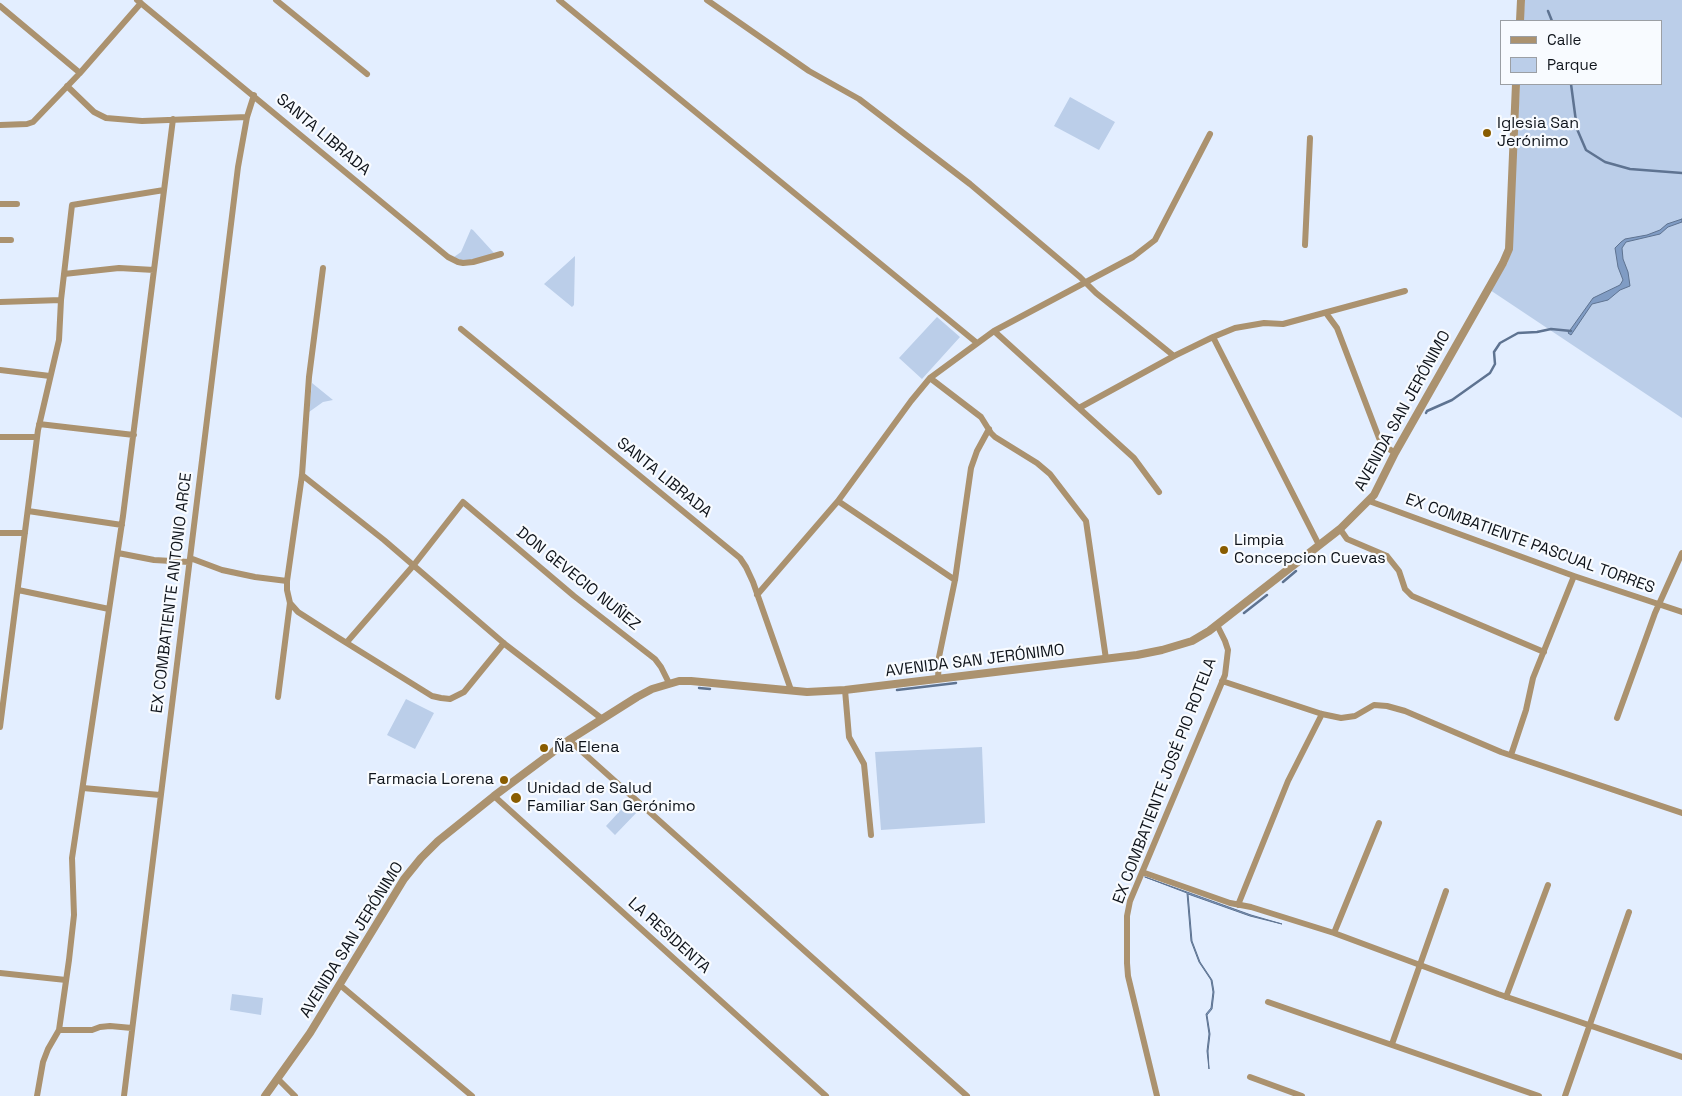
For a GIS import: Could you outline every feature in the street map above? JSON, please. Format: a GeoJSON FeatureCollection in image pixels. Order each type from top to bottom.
{"type":"FeatureCollection","features":[{"type":"Feature","properties":{"kind":"street"},"geometry":{"type":"LineString","coordinates":[[276,0],[367,74]]}},
{"type":"Feature","properties":{"kind":"street"},"geometry":{"type":"LineString","coordinates":[[559,0],[977,343]]}},
{"type":"Feature","properties":{"kind":"street"},"geometry":{"type":"LineString","coordinates":[[707,0],[809,71],[859,99],[970,184],[1174,356]]}},
{"type":"Feature","properties":{"kind":"street"},"geometry":{"type":"LineString","coordinates":[[1520,20],[1521,0]]}},
{"type":"Feature","properties":{"kind":"street"},"geometry":{"type":"LineString","coordinates":[[0,125],[33,122],[80,73],[139,2]]}},
{"type":"Feature","properties":{"kind":"street","name":"SANTA LIBRADA"},"geometry":{"type":"LineString","coordinates":[[139,2],[448,257],[464,263],[501,254]]}},
{"type":"Feature","properties":{"kind":"street"},"geometry":{"type":"LineString","coordinates":[[0,6],[80,73]]}},
{"type":"Feature","properties":{"kind":"street","name":"AVENIDA SAN JERÓNIMO"},"geometry":{"type":"LineString","coordinates":[[265,1096],[310,1033],[404,879],[421,858],[438,841],[494,796],[569,740],[636,697],[669,683],[691,680],[807,692],[845,690],[1138,655],[1178,646],[1192,641],[1217,625],[1340,529],[1374,495],[1395,452],[1503,263],[1509,249],[1516,85]]}},
{"type":"Feature","properties":{"kind":"street"},"geometry":{"type":"LineString","coordinates":[[67,86],[94,112],[106,118],[142,121],[247,117]]}},
{"type":"Feature","properties":{"kind":"street","name":"EX COMBATIENTE ANTONIO ARCE"},"geometry":{"type":"LineString","coordinates":[[124,1096],[238,167],[247,117],[254,95]]}},
{"type":"Feature","properties":{"kind":"street"},"geometry":{"type":"LineString","coordinates":[[37,1096],[48,1050],[59,1030],[66,980],[74,915],[72,858],[122,525],[173,119]]}},
{"type":"Feature","properties":{"kind":"street"},"geometry":{"type":"LineString","coordinates":[[757,595],[838,501],[930,378],[994,331],[1133,257],[1155,240],[1210,134]]}},
{"type":"Feature","properties":{"kind":"street"},"geometry":{"type":"LineString","coordinates":[[1305,246],[1310,138]]}},
{"type":"Feature","properties":{"kind":"street"},"geometry":{"type":"LineString","coordinates":[[0,725],[37,437],[59,340],[61,300],[72,205],[164,190]]}},
{"type":"Feature","properties":{"kind":"street"},"geometry":{"type":"LineString","coordinates":[[0,204],[17,204]]}},
{"type":"Feature","properties":{"kind":"street"},"geometry":{"type":"LineString","coordinates":[[0,240],[11,240]]}},
{"type":"Feature","properties":{"kind":"street"},"geometry":{"type":"LineString","coordinates":[[64,274],[118,268],[154,270]]}},
{"type":"Feature","properties":{"kind":"street"},"geometry":{"type":"LineString","coordinates":[[278,697],[290,604],[287,581],[302,474],[310,377],[324,268]]}},
{"type":"Feature","properties":{"kind":"street"},"geometry":{"type":"LineString","coordinates":[[1079,408],[1174,356],[1236,328],[1264,323],[1283,324],[1405,291]]}},
{"type":"Feature","properties":{"kind":"street"},"geometry":{"type":"LineString","coordinates":[[0,302],[61,300]]}},
{"type":"Feature","properties":{"kind":"street"},"geometry":{"type":"LineString","coordinates":[[1326,313],[1337,328],[1379,438],[1382,444],[1395,452]]}},
{"type":"Feature","properties":{"kind":"street","name":"SANTA LIBRADA"},"geometry":{"type":"LineString","coordinates":[[461,330],[740,558],[746,567],[757,595],[791,690]]}},
{"type":"Feature","properties":{"kind":"street"},"geometry":{"type":"LineString","coordinates":[[994,331],[1134,458],[1159,492]]}},
{"type":"Feature","properties":{"kind":"street"},"geometry":{"type":"LineString","coordinates":[[1213,337],[1319,545]]}},
{"type":"Feature","properties":{"kind":"street"},"geometry":{"type":"LineString","coordinates":[[0,370],[50,376]]}},
{"type":"Feature","properties":{"kind":"street"},"geometry":{"type":"LineString","coordinates":[[930,378],[981,417],[995,437],[1037,463],[1050,474],[1086,521],[1106,658]]}},
{"type":"Feature","properties":{"kind":"street"},"geometry":{"type":"LineString","coordinates":[[39,424],[134,435]]}},
{"type":"Feature","properties":{"kind":"street"},"geometry":{"type":"LineString","coordinates":[[938,679],[939,657],[955,580],[971,468],[977,451],[989,430]]}},
{"type":"Feature","properties":{"kind":"street"},"geometry":{"type":"LineString","coordinates":[[0,437],[37,437]]}},
{"type":"Feature","properties":{"kind":"street"},"geometry":{"type":"LineString","coordinates":[[302,474],[504,643],[601,718]]}},
{"type":"Feature","properties":{"kind":"street"},"geometry":{"type":"LineString","coordinates":[[838,501],[955,580]]}},
{"type":"Feature","properties":{"kind":"street","name":"EX COMBATIENTE PASCUAL TORRES"},"geometry":{"type":"LineString","coordinates":[[1369,501],[1574,576],[1682,612]]}},
{"type":"Feature","properties":{"kind":"street","name":"DON GEVECIO NUÑEZ"},"geometry":{"type":"LineString","coordinates":[[414,566],[462,502],[574,596],[655,659],[662,667],[669,683]]}},
{"type":"Feature","properties":{"kind":"street"},"geometry":{"type":"LineString","coordinates":[[28,511],[122,525]]}},
{"type":"Feature","properties":{"kind":"street"},"geometry":{"type":"LineString","coordinates":[[1340,529],[1347,539],[1388,556],[1399,571],[1404,589],[1412,596],[1544,652]]}},
{"type":"Feature","properties":{"kind":"street"},"geometry":{"type":"LineString","coordinates":[[0,533],[25,533]]}},
{"type":"Feature","properties":{"kind":"street"},"geometry":{"type":"LineString","coordinates":[[118,553],[154,560],[190,560],[254,577],[287,581]]}},
{"type":"Feature","properties":{"kind":"street"},"geometry":{"type":"LineString","coordinates":[[1617,718],[1659,604],[1682,553]]}},
{"type":"Feature","properties":{"kind":"street"},"geometry":{"type":"LineString","coordinates":[[347,642],[414,566]]}},
{"type":"Feature","properties":{"kind":"street"},"geometry":{"type":"LineString","coordinates":[[1511,756],[1526,710],[1533,678],[1574,576]]}},
{"type":"Feature","properties":{"kind":"street"},"geometry":{"type":"LineString","coordinates":[[18,590],[109,609]]}},
{"type":"Feature","properties":{"kind":"street"},"geometry":{"type":"LineString","coordinates":[[290,604],[298,612],[432,696],[450,699],[464,692],[504,643]]}},
{"type":"Feature","properties":{"kind":"street","name":"EX COMBATIENTE JOSÉ PIO ROTELA"},"geometry":{"type":"LineString","coordinates":[[1157,1096],[1126,963],[1127,916],[1130,901],[1227,668],[1228,650],[1217,625]]}},
{"type":"Feature","properties":{"kind":"street"},"geometry":{"type":"LineString","coordinates":[[1222,681],[1322,714],[1341,718],[1355,716],[1374,705],[1405,711],[1511,756],[1682,813]]}},
{"type":"Feature","properties":{"kind":"street"},"geometry":{"type":"LineString","coordinates":[[845,690],[849,737],[864,764],[870,834]]}},
{"type":"Feature","properties":{"kind":"street"},"geometry":{"type":"LineString","coordinates":[[1238,905],[1288,781],[1322,714]]}},
{"type":"Feature","properties":{"kind":"street"},"geometry":{"type":"LineString","coordinates":[[569,740],[967,1096]]}},
{"type":"Feature","properties":{"kind":"street"},"geometry":{"type":"LineString","coordinates":[[82,788],[160,795]]}},
{"type":"Feature","properties":{"kind":"street","name":"LA RESIDENTA"},"geometry":{"type":"LineString","coordinates":[[494,796],[826,1096]]}},
{"type":"Feature","properties":{"kind":"street"},"geometry":{"type":"LineString","coordinates":[[1334,933],[1379,823]]}},
{"type":"Feature","properties":{"kind":"street"},"geometry":{"type":"LineString","coordinates":[[1142,872],[1238,905],[1251,907],[1334,933],[1506,997],[1682,1057]]}},
{"type":"Feature","properties":{"kind":"street"},"geometry":{"type":"LineString","coordinates":[[1506,997],[1548,885]]}},
{"type":"Feature","properties":{"kind":"street"},"geometry":{"type":"LineString","coordinates":[[1392,1044],[1446,891]]}},
{"type":"Feature","properties":{"kind":"street"},"geometry":{"type":"LineString","coordinates":[[1565,1096],[1629,912]]}},
{"type":"Feature","properties":{"kind":"street"},"geometry":{"type":"LineString","coordinates":[[0,973],[66,980]]}},
{"type":"Feature","properties":{"kind":"street"},"geometry":{"type":"LineString","coordinates":[[340,985],[472,1096]]}},
{"type":"Feature","properties":{"kind":"street"},"geometry":{"type":"LineString","coordinates":[[1268,1002],[1538,1096]]}},
{"type":"Feature","properties":{"kind":"street"},"geometry":{"type":"LineString","coordinates":[[59,1030],[92,1030],[110,1026],[132,1028]]}},
{"type":"Feature","properties":{"kind":"street"},"geometry":{"type":"LineString","coordinates":[[1250,1077],[1302,1096]]}},
{"type":"Feature","properties":{"kind":"street"},"geometry":{"type":"LineString","coordinates":[[278,1079],[295,1096]]}},
{"type":"Feature","properties":{"kind":"green space"},"geometry":{"type":"Polygon","coordinates":[[[1525,0],[1682,0],[1682,418],[1490,290],[1507,264],[1511,252],[1520,85],[1662,85],[1662,20],[1523,20],[1525,0]]]}},
{"type":"Feature","properties":{"kind":"green space"},"geometry":{"type":"Polygon","coordinates":[[[1070,97],[1115,122],[1099,150],[1054,126],[1070,97]]]}},
{"type":"Feature","properties":{"kind":"green space"},"geometry":{"type":"Polygon","coordinates":[[[471,229],[494,253],[475,260],[461,260],[454,257],[461,252],[471,229]]]}},
{"type":"Feature","properties":{"kind":"green space"},"geometry":{"type":"Polygon","coordinates":[[[575,256],[574,305],[572,307],[544,284],[575,256]]]}},
{"type":"Feature","properties":{"kind":"green space"},"geometry":{"type":"Polygon","coordinates":[[[937,317],[960,337],[922,379],[899,358],[937,317]]]}},
{"type":"Feature","properties":{"kind":"green space"},"geometry":{"type":"Polygon","coordinates":[[[312,383],[333,400],[323,402],[309,412],[312,383]]]}},
{"type":"Feature","properties":{"kind":"green space"},"geometry":{"type":"Polygon","coordinates":[[[406,699],[434,713],[415,749],[387,735],[406,699]]]}},
{"type":"Feature","properties":{"kind":"green space"},"geometry":{"type":"Polygon","coordinates":[[[982,747],[985,823],[881,830],[875,752],[982,747]]]}},
{"type":"Feature","properties":{"kind":"green space"},"geometry":{"type":"Polygon","coordinates":[[[629,801],[639,810],[615,835],[606,826],[629,801]]]}},
{"type":"Feature","properties":{"kind":"green space"},"geometry":{"type":"Polygon","coordinates":[[[232,994],[263,998],[261,1015],[230,1010],[232,994]]]}},
{"type":"Feature","properties":{"kind":"shaded area"},"geometry":{"type":"Polygon","coordinates":[[[1682,219],[1682,222],[1668,227],[1660,234],[1626,242],[1622,248],[1623,259],[1628,272],[1630,286],[1620,290],[1608,300],[1592,304],[1571,335],[1568,333],[1593,298],[1620,285],[1623,280],[1618,267],[1615,248],[1621,242],[1625,239],[1647,235],[1660,230],[1667,224],[1682,219]]]}},
{"type":"Feature","properties":{"kind":"shaded area"},"geometry":{"type":"Polygon","coordinates":[[[1145,877],[1251,915],[1282,924],[1250,916],[1188,894],[1192,941],[1200,962],[1212,980],[1214,992],[1212,1009],[1207,1015],[1210,1034],[1208,1051],[1209,1069],[1207,1051],[1209,1034],[1206,1014],[1211,1008],[1213,992],[1211,980],[1199,962],[1191,941],[1187,893],[1145,877]]]}},
{"type":"Feature","properties":{"kind":"waterway"},"geometry":{"type":"LineString","coordinates":[[1548,11],[1552,20]]}},
{"type":"Feature","properties":{"kind":"waterway"},"geometry":{"type":"LineString","coordinates":[[1571,85],[1577,129],[1586,150],[1605,162],[1630,169],[1682,173]]}},
{"type":"Feature","properties":{"kind":"waterway"},"geometry":{"type":"LineString","coordinates":[[1426,413],[1452,400],[1490,373],[1495,364],[1494,352],[1500,343],[1518,333],[1551,329],[1571,331]]}},
{"type":"Feature","properties":{"kind":"waterway"},"geometry":{"type":"LineString","coordinates":[[1283,582],[1296,571]]}},
{"type":"Feature","properties":{"kind":"waterway"},"geometry":{"type":"LineString","coordinates":[[1244,613],[1267,595]]}},
{"type":"Feature","properties":{"kind":"waterway"},"geometry":{"type":"LineString","coordinates":[[897,690],[956,683]]}},
{"type":"Feature","properties":{"kind":"waterway"},"geometry":{"type":"LineString","coordinates":[[699,688],[710,689]]}},
{"type":"Feature","properties":{"kind":"place","name":"Iglesia San Jerónimo"},"geometry":{"type":"Point","coordinates":[1487,133]}},
{"type":"Feature","properties":{"kind":"place","name":"Limpia Concepcion Cuevas"},"geometry":{"type":"Point","coordinates":[1224,550]}},
{"type":"Feature","properties":{"kind":"place","name":"Ña Elena"},"geometry":{"type":"Point","coordinates":[544,748]}},
{"type":"Feature","properties":{"kind":"place","name":"Farmacia Lorena"},"geometry":{"type":"Point","coordinates":[504,780]}},
{"type":"Feature","properties":{"kind":"place","name":"Unidad de Salud Familiar San Gerónimo"},"geometry":{"type":"Point","coordinates":[516,798]}}]}
